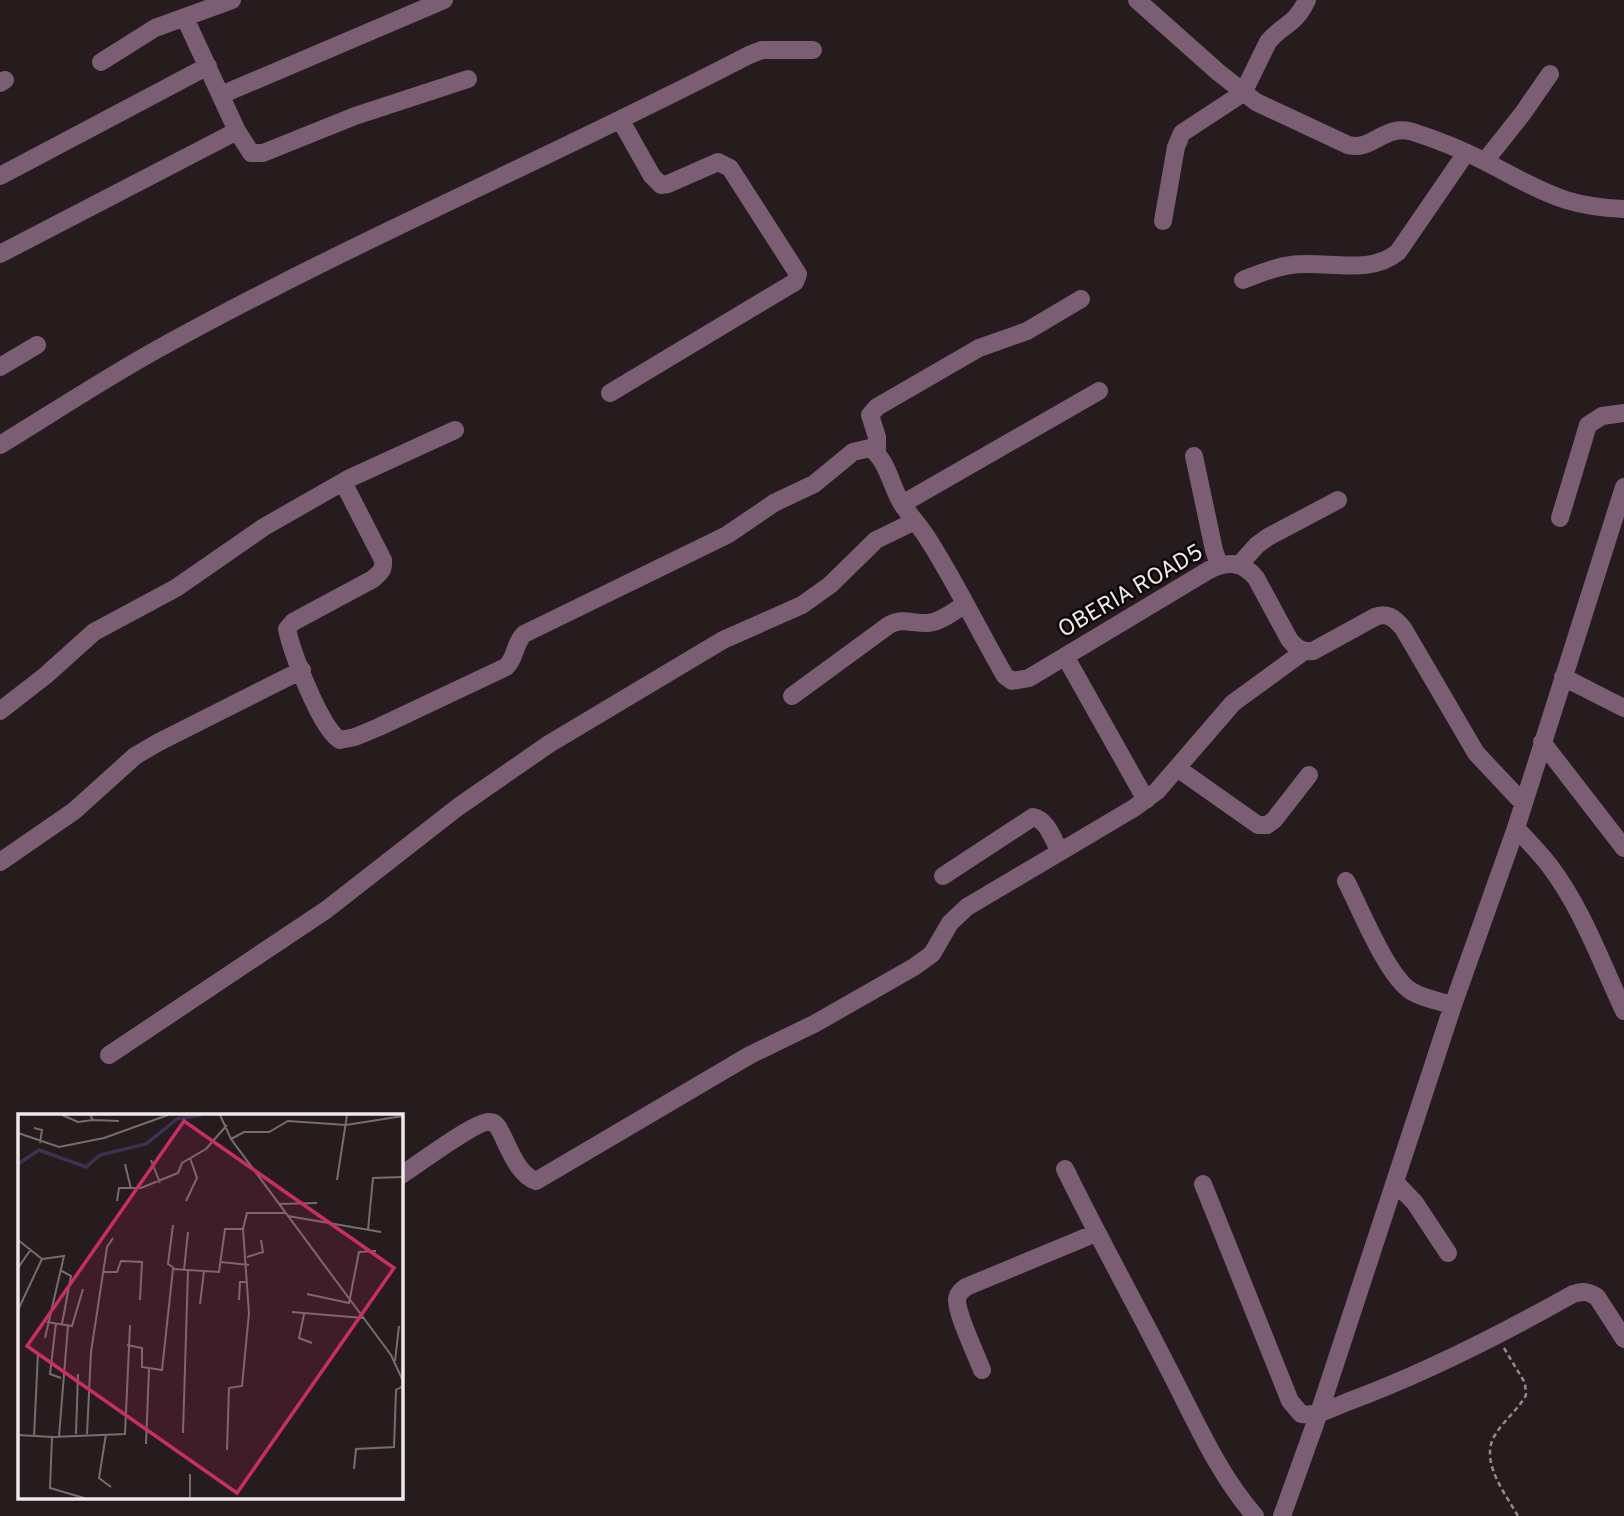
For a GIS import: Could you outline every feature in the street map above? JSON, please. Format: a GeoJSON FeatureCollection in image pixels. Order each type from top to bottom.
{"type":"FeatureCollection","features":[{"type":"Feature","properties":{"kind":"street"},"geometry":{"type":"LineString","coordinates":[[100,62],[140,36],[232,0]]}},
{"type":"Feature","properties":{"kind":"street"},"geometry":{"type":"LineString","coordinates":[[221,95],[444,0]]}},
{"type":"Feature","properties":{"kind":"street"},"geometry":{"type":"LineString","coordinates":[[1137,0],[1256,102],[1356,147],[1383,133],[1412,131],[1566,200],[1595,207],[1624,209]]}},
{"type":"Feature","properties":{"kind":"street"},"geometry":{"type":"LineString","coordinates":[[1163,221],[1176,147],[1182,134],[1243,93],[1268,42],[1273,35],[1297,19],[1307,0]]}},
{"type":"Feature","properties":{"kind":"street"},"geometry":{"type":"LineString","coordinates":[[185,18],[237,131],[251,153],[263,153],[355,116],[468,79]]}},
{"type":"Feature","properties":{"kind":"street"},"geometry":{"type":"LineString","coordinates":[[0,445],[187,333],[762,50],[813,50]]}},
{"type":"Feature","properties":{"kind":"street"},"geometry":{"type":"LineString","coordinates":[[0,176],[208,66]]}},
{"type":"Feature","properties":{"kind":"street"},"geometry":{"type":"LineString","coordinates":[[1485,162],[1550,74]]}},
{"type":"Feature","properties":{"kind":"street"},"geometry":{"type":"LineString","coordinates":[[610,393],[795,282],[798,274],[730,168],[718,162],[661,185],[652,176],[621,121]]}},
{"type":"Feature","properties":{"kind":"street"},"geometry":{"type":"LineString","coordinates":[[0,254],[237,131]]}},
{"type":"Feature","properties":{"kind":"street"},"geometry":{"type":"LineString","coordinates":[[1243,279],[1293,264],[1375,264],[1391,258],[1398,252],[1466,153]]}},
{"type":"Feature","properties":{"kind":"street"},"geometry":{"type":"LineString","coordinates":[[793,696],[889,625],[905,620],[935,622],[964,605],[933,547],[902,504],[877,453],[877,437],[870,415],[877,407],[979,348],[1027,331],[1080,299]]}},
{"type":"Feature","properties":{"kind":"street"},"geometry":{"type":"LineString","coordinates":[[0,367],[37,345]]}},
{"type":"Feature","properties":{"kind":"street"},"geometry":{"type":"LineString","coordinates":[[902,504],[1100,391]]}},
{"type":"Feature","properties":{"kind":"street"},"geometry":{"type":"LineString","coordinates":[[1560,518],[1588,425],[1602,416],[1624,413]]}},
{"type":"Feature","properties":{"kind":"street"},"geometry":{"type":"LineString","coordinates":[[0,711],[45,676],[94,632],[176,588],[264,527],[342,482],[455,430]]}},
{"type":"Feature","properties":{"kind":"street"},"geometry":{"type":"LineString","coordinates":[[342,482],[383,560],[381,572],[373,579],[288,625],[289,636],[319,715],[329,731],[340,740],[355,737],[506,667],[524,634],[727,535],[774,503],[814,484],[853,453],[870,448],[877,453]]}},
{"type":"Feature","properties":{"kind":"street"},"geometry":{"type":"LineString","coordinates":[[1194,456],[1213,550],[1219,565]]}},
{"type":"Feature","properties":{"kind":"street"},"geometry":{"type":"LineString","coordinates":[[1282,1516],[1396,1183],[1453,1005],[1516,828],[1624,487]]}},
{"type":"Feature","properties":{"kind":"street"},"geometry":{"type":"LineString","coordinates":[[1240,564],[1257,544],[1338,500]]}},
{"type":"Feature","properties":{"kind":"street"},"geometry":{"type":"LineString","coordinates":[[109,1055],[326,910],[458,807],[549,744],[723,640],[802,605],[830,585],[876,540],[915,521]]}},
{"type":"Feature","properties":{"kind":"street","name":"OBERIA ROAD5"},"geometry":{"type":"LineString","coordinates":[[964,605],[1005,676],[1012,681],[1029,678],[1219,565],[1240,564],[1249,569],[1256,578],[1289,639],[1303,652]]}},
{"type":"Feature","properties":{"kind":"street"},"geometry":{"type":"LineString","coordinates":[[402,1174],[487,1121],[494,1122],[522,1171],[528,1178],[536,1181],[750,1055],[814,1024],[915,967],[932,954],[957,914],[1157,791],[1233,703],[1303,652],[1313,651],[1375,617],[1393,617],[1403,628],[1476,753],[1523,803]]}},
{"type":"Feature","properties":{"kind":"street"},"geometry":{"type":"LineString","coordinates":[[1065,656],[1146,800]]}},
{"type":"Feature","properties":{"kind":"street"},"geometry":{"type":"LineString","coordinates":[[0,862],[74,811],[135,756],[302,670]]}},
{"type":"Feature","properties":{"kind":"street"},"geometry":{"type":"LineString","coordinates":[[1563,677],[1624,708]]}},
{"type":"Feature","properties":{"kind":"street"},"geometry":{"type":"LineString","coordinates":[[1542,742],[1624,848]]}},
{"type":"Feature","properties":{"kind":"street"},"geometry":{"type":"LineString","coordinates":[[1177,768],[1258,825],[1267,825],[1274,820],[1309,775]]}},
{"type":"Feature","properties":{"kind":"street"},"geometry":{"type":"LineString","coordinates":[[943,876],[1033,817],[1044,822],[1060,852]]}},
{"type":"Feature","properties":{"kind":"street"},"geometry":{"type":"LineString","coordinates":[[1516,828],[1561,882],[1624,1011]]}},
{"type":"Feature","properties":{"kind":"street"},"geometry":{"type":"LineString","coordinates":[[1346,881],[1402,984],[1424,998],[1453,1005]]}},
{"type":"Feature","properties":{"kind":"street"},"geometry":{"type":"LineString","coordinates":[[1065,1169],[1212,1452],[1255,1516]]}},
{"type":"Feature","properties":{"kind":"street"},"geometry":{"type":"LineString","coordinates":[[1396,1183],[1415,1203],[1448,1253]]}},
{"type":"Feature","properties":{"kind":"street"},"geometry":{"type":"LineString","coordinates":[[1203,1184],[1290,1401],[1301,1414],[1319,1413],[1404,1381],[1497,1336],[1573,1294],[1590,1292],[1597,1297],[1624,1339]]}},
{"type":"Feature","properties":{"kind":"street"},"geometry":{"type":"LineString","coordinates":[[982,1370],[960,1312],[957,1301],[959,1292],[1096,1233]]}},
{"type":"Feature","properties":{"kind":"path"},"geometry":{"type":"LineString","coordinates":[[1497,1336],[1526,1389],[1523,1401],[1496,1434],[1489,1456],[1518,1516]]}}]}
